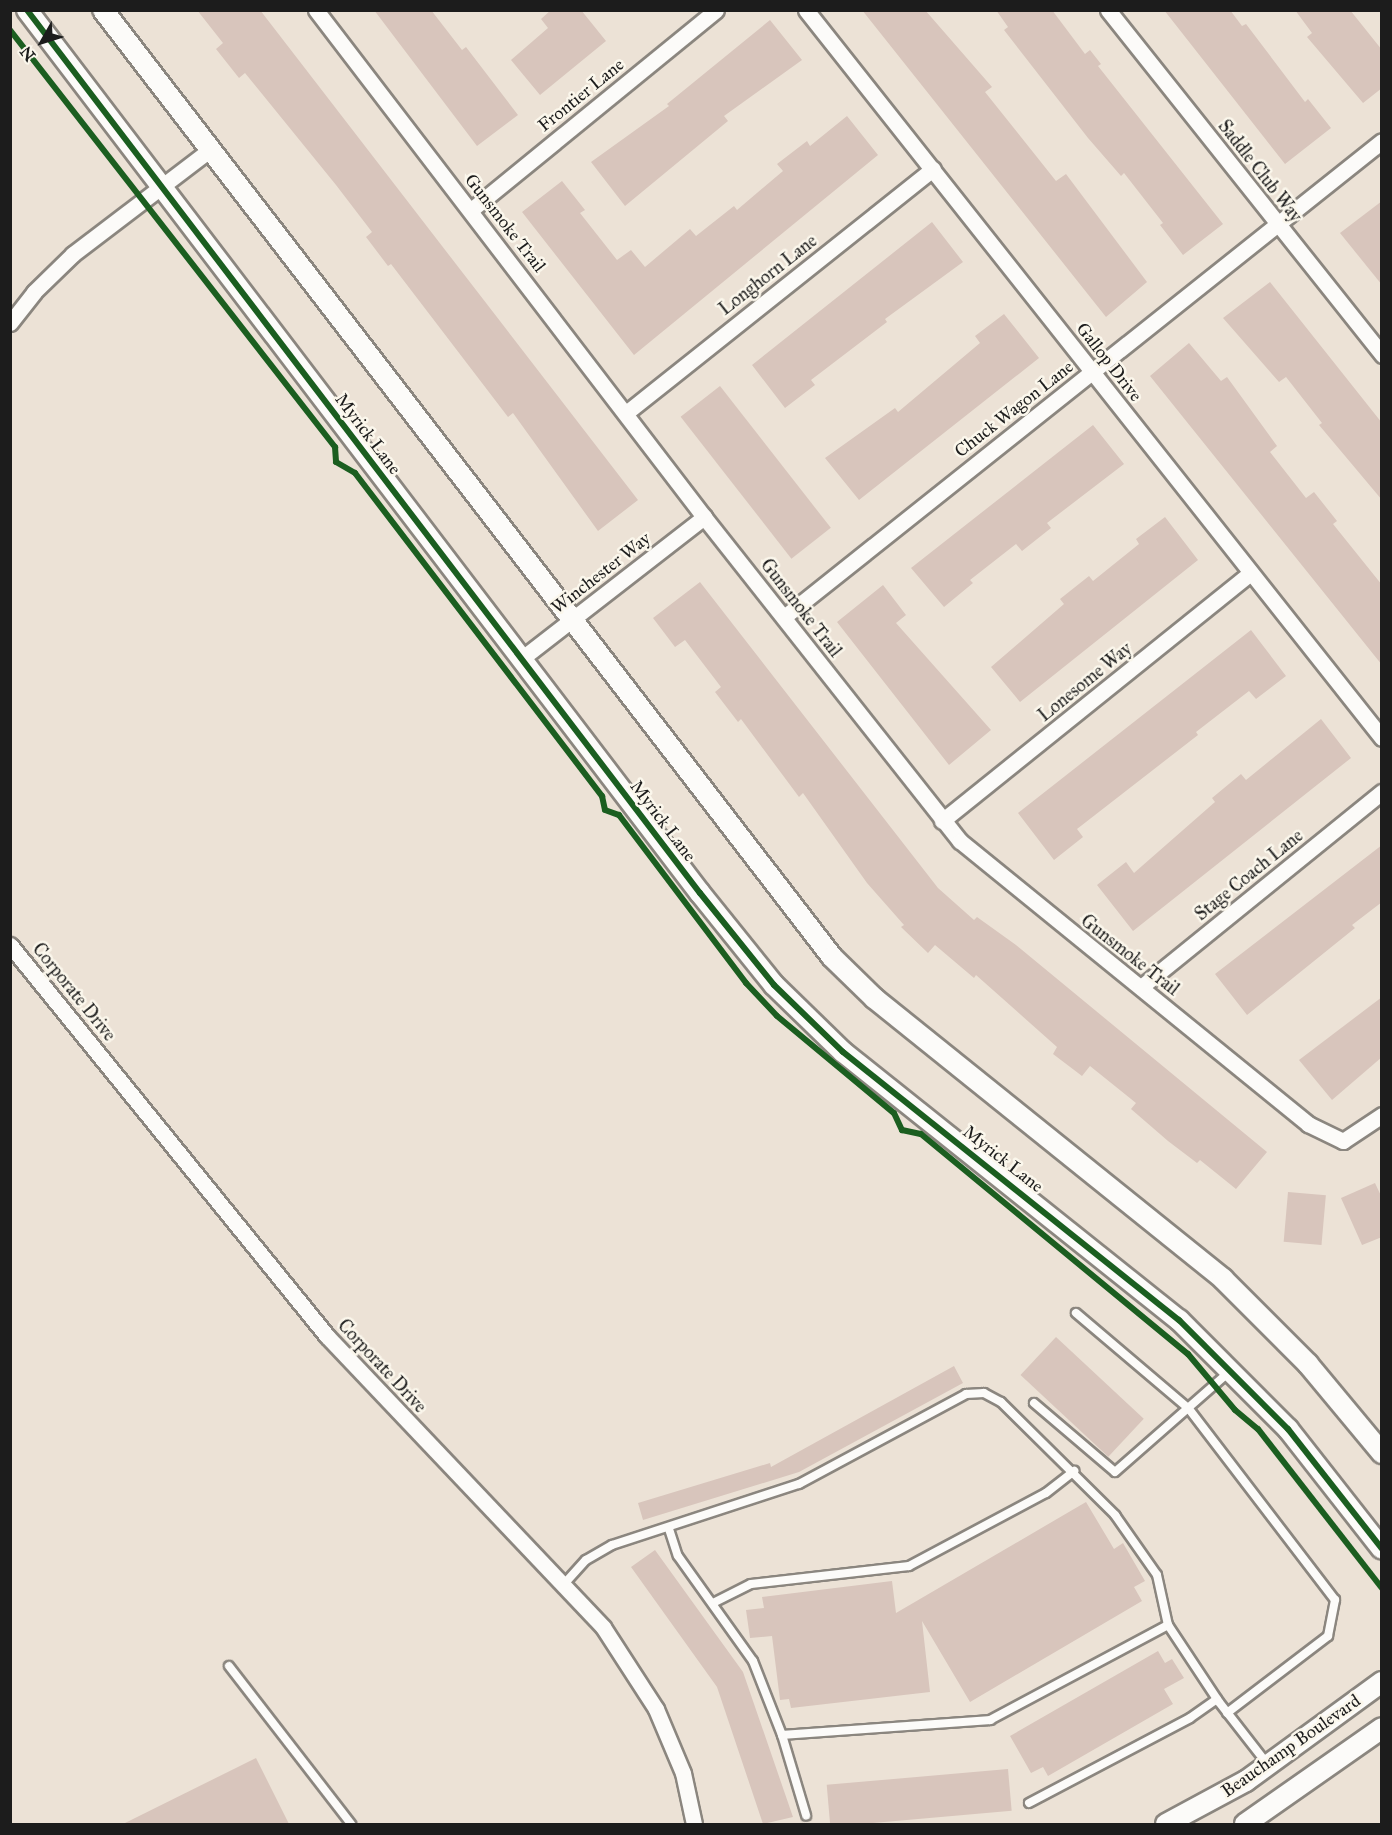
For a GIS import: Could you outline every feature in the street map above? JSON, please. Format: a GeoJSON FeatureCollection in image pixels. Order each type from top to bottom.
{"type":"FeatureCollection","features":[{"type":"Feature","properties":{"kind":"street","name":"Myrick Lane"},"geometry":{"type":"LineString","coordinates":[[27,10],[739,943],[806,1018],[843,1052],[1138,1284],[1231,1370],[1288,1429],[1382,1549]]}},
{"type":"Feature","properties":{"kind":"street"},"geometry":{"type":"LineString","coordinates":[[103,10],[778,890],[852,978],[1215,1272],[1308,1364],[1382,1454]]}},
{"type":"Feature","properties":{"kind":"street","name":"Gunsmoke Trail"},"geometry":{"type":"LineString","coordinates":[[316,10],[704,517],[942,821],[982,863],[1142,987],[1308,1124],[1343,1141],[1382,1115]]}},
{"type":"Feature","properties":{"kind":"street","name":"Frontier Lane"},"geometry":{"type":"LineString","coordinates":[[471,210],[716,10]]}},
{"type":"Feature","properties":{"kind":"street","name":"Gallop Drive"},"geometry":{"type":"LineString","coordinates":[[806,10],[1382,738]]}},
{"type":"Feature","properties":{"kind":"street","name":"Saddle Club Way"},"geometry":{"type":"LineString","coordinates":[[1108,10],[1382,355]]}},
{"type":"Feature","properties":{"kind":"street","name":"Chuck Wagon Lane"},"geometry":{"type":"LineString","coordinates":[[784,617],[1382,141]]}},
{"type":"Feature","properties":{"kind":"street"},"geometry":{"type":"LineString","coordinates":[[10,323],[34,292],[73,254],[211,149]]}},
{"type":"Feature","properties":{"kind":"street","name":"Longhorn Lane"},"geometry":{"type":"LineString","coordinates":[[626,413],[933,169]]}},
{"type":"Feature","properties":{"kind":"street","name":"Winchester Way"},"geometry":{"type":"LineString","coordinates":[[521,659],[704,517]]}},
{"type":"Feature","properties":{"kind":"street","name":"Lonesome Way"},"geometry":{"type":"LineString","coordinates":[[942,821],[1251,573]]}},
{"type":"Feature","properties":{"kind":"street","name":"Stage Coach Lane"},"geometry":{"type":"LineString","coordinates":[[1142,987],[1382,792]]}},
{"type":"Feature","properties":{"kind":"street","name":"Corporate Drive"},"geometry":{"type":"LineString","coordinates":[[10,945],[327,1336],[565,1583],[624,1655],[656,1709],[683,1773],[694,1824]]}},
{"type":"Feature","properties":{"kind":"street","name":"Beauchamp Boulevard"},"geometry":{"type":"LineString","coordinates":[[1166,1824],[1269,1766],[1382,1682]]}},
{"type":"Feature","properties":{"kind":"street","name":"Beauchamp Boulevard"},"geometry":{"type":"LineString","coordinates":[[1245,1824],[1382,1728]]}},
{"type":"Feature","properties":{"kind":"lane"},"geometry":{"type":"LineString","coordinates":[[1076,1313],[1188,1408],[1335,1600],[1328,1636],[1227,1713]]}},
{"type":"Feature","properties":{"kind":"lane"},"geometry":{"type":"LineString","coordinates":[[1034,1403],[1114,1473],[1231,1370]]}},
{"type":"Feature","properties":{"kind":"lane"},"geometry":{"type":"LineString","coordinates":[[565,1583],[586,1560],[612,1545],[669,1529],[799,1484],[966,1394],[984,1393],[1001,1402],[1074,1471],[1115,1515],[1157,1575],[1168,1625],[1227,1713],[1269,1766]]}},
{"type":"Feature","properties":{"kind":"lane"},"geometry":{"type":"LineString","coordinates":[[713,1603],[751,1584],[909,1566],[1046,1493],[1074,1471]]}},
{"type":"Feature","properties":{"kind":"lane"},"geometry":{"type":"LineString","coordinates":[[669,1529],[678,1556],[753,1661],[782,1735],[806,1815]]}},
{"type":"Feature","properties":{"kind":"lane"},"geometry":{"type":"LineString","coordinates":[[782,1735],[990,1720],[1168,1625]]}},
{"type":"Feature","properties":{"kind":"lane"},"geometry":{"type":"LineString","coordinates":[[228,1666],[351,1824]]}},
{"type":"Feature","properties":{"kind":"lane"},"geometry":{"type":"LineString","coordinates":[[1029,1803],[1217,1699]]}},
{"type":"Feature","properties":{"kind":"building"},"geometry":{"type":"Polygon","coordinates":[[[197,10],[260,10],[638,500],[598,531],[513,413],[508,417],[391,264],[388,266],[366,237],[372,232],[336,185],[245,73],[239,78],[216,49],[223,43],[197,10]]]}},
{"type":"Feature","properties":{"kind":"building"},"geometry":{"type":"Polygon","coordinates":[[[374,10],[431,10],[462,50],[466,47],[518,115],[477,146],[374,10]]]}},
{"type":"Feature","properties":{"kind":"building"},"geometry":{"type":"Polygon","coordinates":[[[551,10],[581,10],[606,41],[540,95],[511,60],[548,28],[541,19],[551,10]]]}},
{"type":"Feature","properties":{"kind":"building"},"geometry":{"type":"Polygon","coordinates":[[[862,10],[925,10],[992,87],[985,92],[1056,181],[1066,174],[1147,282],[1106,317],[862,10]]]}},
{"type":"Feature","properties":{"kind":"building"},"geometry":{"type":"Polygon","coordinates":[[[996,10],[1052,10],[1085,54],[1090,50],[1101,64],[1098,66],[1223,224],[1183,255],[1160,225],[1163,223],[1124,173],[1121,176],[1088,138],[1004,30],[1008,27],[996,10]]]}},
{"type":"Feature","properties":{"kind":"building"},"geometry":{"type":"Polygon","coordinates":[[[1164,10],[1230,10],[1242,26],[1246,24],[1305,102],[1308,99],[1331,128],[1285,164],[1164,10]]]}},
{"type":"Feature","properties":{"kind":"building"},"geometry":{"type":"Polygon","coordinates":[[[1295,10],[1350,10],[1382,50],[1382,88],[1363,103],[1307,37],[1312,33],[1295,10]]]}},
{"type":"Feature","properties":{"kind":"building"},"geometry":{"type":"Polygon","coordinates":[[[770,20],[802,60],[724,116],[728,121],[625,206],[591,162],[669,106],[667,104],[770,20]]]}},
{"type":"Feature","properties":{"kind":"building"},"geometry":{"type":"Polygon","coordinates":[[[847,116],[878,155],[634,355],[522,212],[562,181],[585,210],[580,213],[617,260],[631,250],[645,267],[690,229],[696,236],[734,206],[737,210],[783,171],[777,164],[807,141],[810,146],[847,116]]]}},
{"type":"Feature","properties":{"kind":"building"},"geometry":{"type":"Polygon","coordinates":[[[1382,201],[1382,285],[1340,233],[1382,201]]]}},
{"type":"Feature","properties":{"kind":"building"},"geometry":{"type":"Polygon","coordinates":[[[932,222],[963,262],[885,319],[887,322],[811,380],[815,385],[785,408],[752,365],[932,222]]]}},
{"type":"Feature","properties":{"kind":"building"},"geometry":{"type":"Polygon","coordinates":[[[1270,282],[1382,423],[1382,500],[1319,425],[1322,423],[1286,377],[1279,382],[1223,318],[1270,282]]]}},
{"type":"Feature","properties":{"kind":"building"},"geometry":{"type":"Polygon","coordinates":[[[1004,314],[1039,358],[859,500],[825,458],[895,408],[898,412],[980,343],[975,336],[1004,314]]]}},
{"type":"Feature","properties":{"kind":"building"},"geometry":{"type":"Polygon","coordinates":[[[1189,343],[1221,381],[1227,377],[1277,446],[1270,452],[1306,498],[1314,492],[1337,521],[1333,524],[1382,585],[1382,665],[1150,376],[1189,343]]]}},
{"type":"Feature","properties":{"kind":"building"},"geometry":{"type":"Polygon","coordinates":[[[720,386],[831,528],[791,559],[681,417],[720,386]]]}},
{"type":"Feature","properties":{"kind":"building"},"geometry":{"type":"Polygon","coordinates":[[[1093,425],[1124,464],[1047,523],[1051,528],[1022,551],[1016,544],[970,580],[973,583],[944,607],[911,568],[1093,425]]]}},
{"type":"Feature","properties":{"kind":"building"},"geometry":{"type":"Polygon","coordinates":[[[1165,517],[1198,560],[1020,702],[991,667],[1064,604],[1060,599],[1089,576],[1093,581],[1139,544],[1136,539],[1165,517]]]}},
{"type":"Feature","properties":{"kind":"building"},"geometry":{"type":"Polygon","coordinates":[[[700,582],[938,888],[974,920],[977,917],[1016,945],[1267,1152],[1236,1189],[1200,1160],[1197,1163],[1168,1141],[1131,1109],[1136,1103],[1090,1066],[1082,1076],[1053,1054],[1057,1047],[976,975],[974,978],[935,945],[928,953],[901,927],[904,925],[867,883],[803,793],[799,797],[741,719],[738,722],[715,692],[721,687],[685,640],[675,647],[653,618],[700,582]]]}},
{"type":"Feature","properties":{"kind":"building"},"geometry":{"type":"Polygon","coordinates":[[[883,585],[906,615],[896,623],[991,730],[949,765],[837,622],[883,585]]]}},
{"type":"Feature","properties":{"kind":"building"},"geometry":{"type":"Polygon","coordinates":[[[1251,630],[1286,676],[1256,699],[1249,691],[1196,732],[1198,735],[1077,829],[1083,837],[1054,860],[1018,813],[1251,630]]]}},
{"type":"Feature","properties":{"kind":"building"},"geometry":{"type":"Polygon","coordinates":[[[1321,719],[1351,758],[1133,931],[1097,885],[1126,862],[1134,873],[1215,802],[1212,798],[1241,774],[1246,780],[1321,719]]]}},
{"type":"Feature","properties":{"kind":"building"},"geometry":{"type":"Polygon","coordinates":[[[1382,845],[1382,902],[1352,925],[1355,928],[1247,1015],[1215,974],[1382,845]]]}},
{"type":"Feature","properties":{"kind":"building"},"geometry":{"type":"Polygon","coordinates":[[[1382,997],[1382,1057],[1332,1100],[1299,1060],[1382,997]]]}},
{"type":"Feature","properties":{"kind":"building"},"geometry":{"type":"Polygon","coordinates":[[[1375,1183],[1382,1198],[1382,1237],[1362,1245],[1341,1198],[1375,1183]]]}},
{"type":"Feature","properties":{"kind":"building"},"geometry":{"type":"Polygon","coordinates":[[[1288,1192],[1326,1195],[1321,1245],[1284,1242],[1288,1192]]]}},
{"type":"Feature","properties":{"kind":"building"},"geometry":{"type":"Polygon","coordinates":[[[1056,1337],[1144,1419],[1108,1457],[1021,1375],[1056,1337]]]}},
{"type":"Feature","properties":{"kind":"building"},"geometry":{"type":"Polygon","coordinates":[[[954,1366],[963,1383],[799,1472],[643,1520],[638,1503],[770,1463],[771,1467],[954,1366]]]}},
{"type":"Feature","properties":{"kind":"building"},"geometry":{"type":"Polygon","coordinates":[[[1086,1502],[1114,1549],[1123,1543],[1145,1581],[1134,1587],[1142,1601],[970,1702],[922,1621],[930,1692],[791,1708],[789,1699],[780,1700],[772,1636],[750,1638],[746,1610],[764,1608],[762,1597],[892,1581],[896,1613],[1086,1502]]]}},
{"type":"Feature","properties":{"kind":"building"},"geometry":{"type":"Polygon","coordinates":[[[655,1550],[743,1672],[793,1817],[763,1824],[717,1687],[631,1567],[655,1550]]]}},
{"type":"Feature","properties":{"kind":"building"},"geometry":{"type":"Polygon","coordinates":[[[1158,1651],[1165,1663],[1172,1659],[1184,1678],[1164,1689],[1173,1704],[1048,1776],[1043,1767],[1031,1773],[1010,1736],[1158,1651]]]}},
{"type":"Feature","properties":{"kind":"building"},"geometry":{"type":"Polygon","coordinates":[[[256,1758],[289,1824],[123,1824],[256,1758]]]}},
{"type":"Feature","properties":{"kind":"building"},"geometry":{"type":"Polygon","coordinates":[[[1008,1769],[1012,1811],[861,1824],[830,1824],[827,1785],[1008,1769]]]}},
{"type":"Feature","properties":{"kind":"cycle path"},"geometry":{"type":"LineString","coordinates":[[27,10],[700,893],[774,985],[843,1052],[1179,1320],[1288,1429],[1382,1549]]}},
{"type":"Feature","properties":{"kind":"cycle path"},"geometry":{"type":"LineString","coordinates":[[10,30],[335,447],[336,462],[355,473],[602,796],[605,810],[619,815],[746,983],[777,1016],[894,1113],[902,1130],[921,1134],[1188,1354],[1235,1410],[1258,1429],[1382,1588]]}}]}
